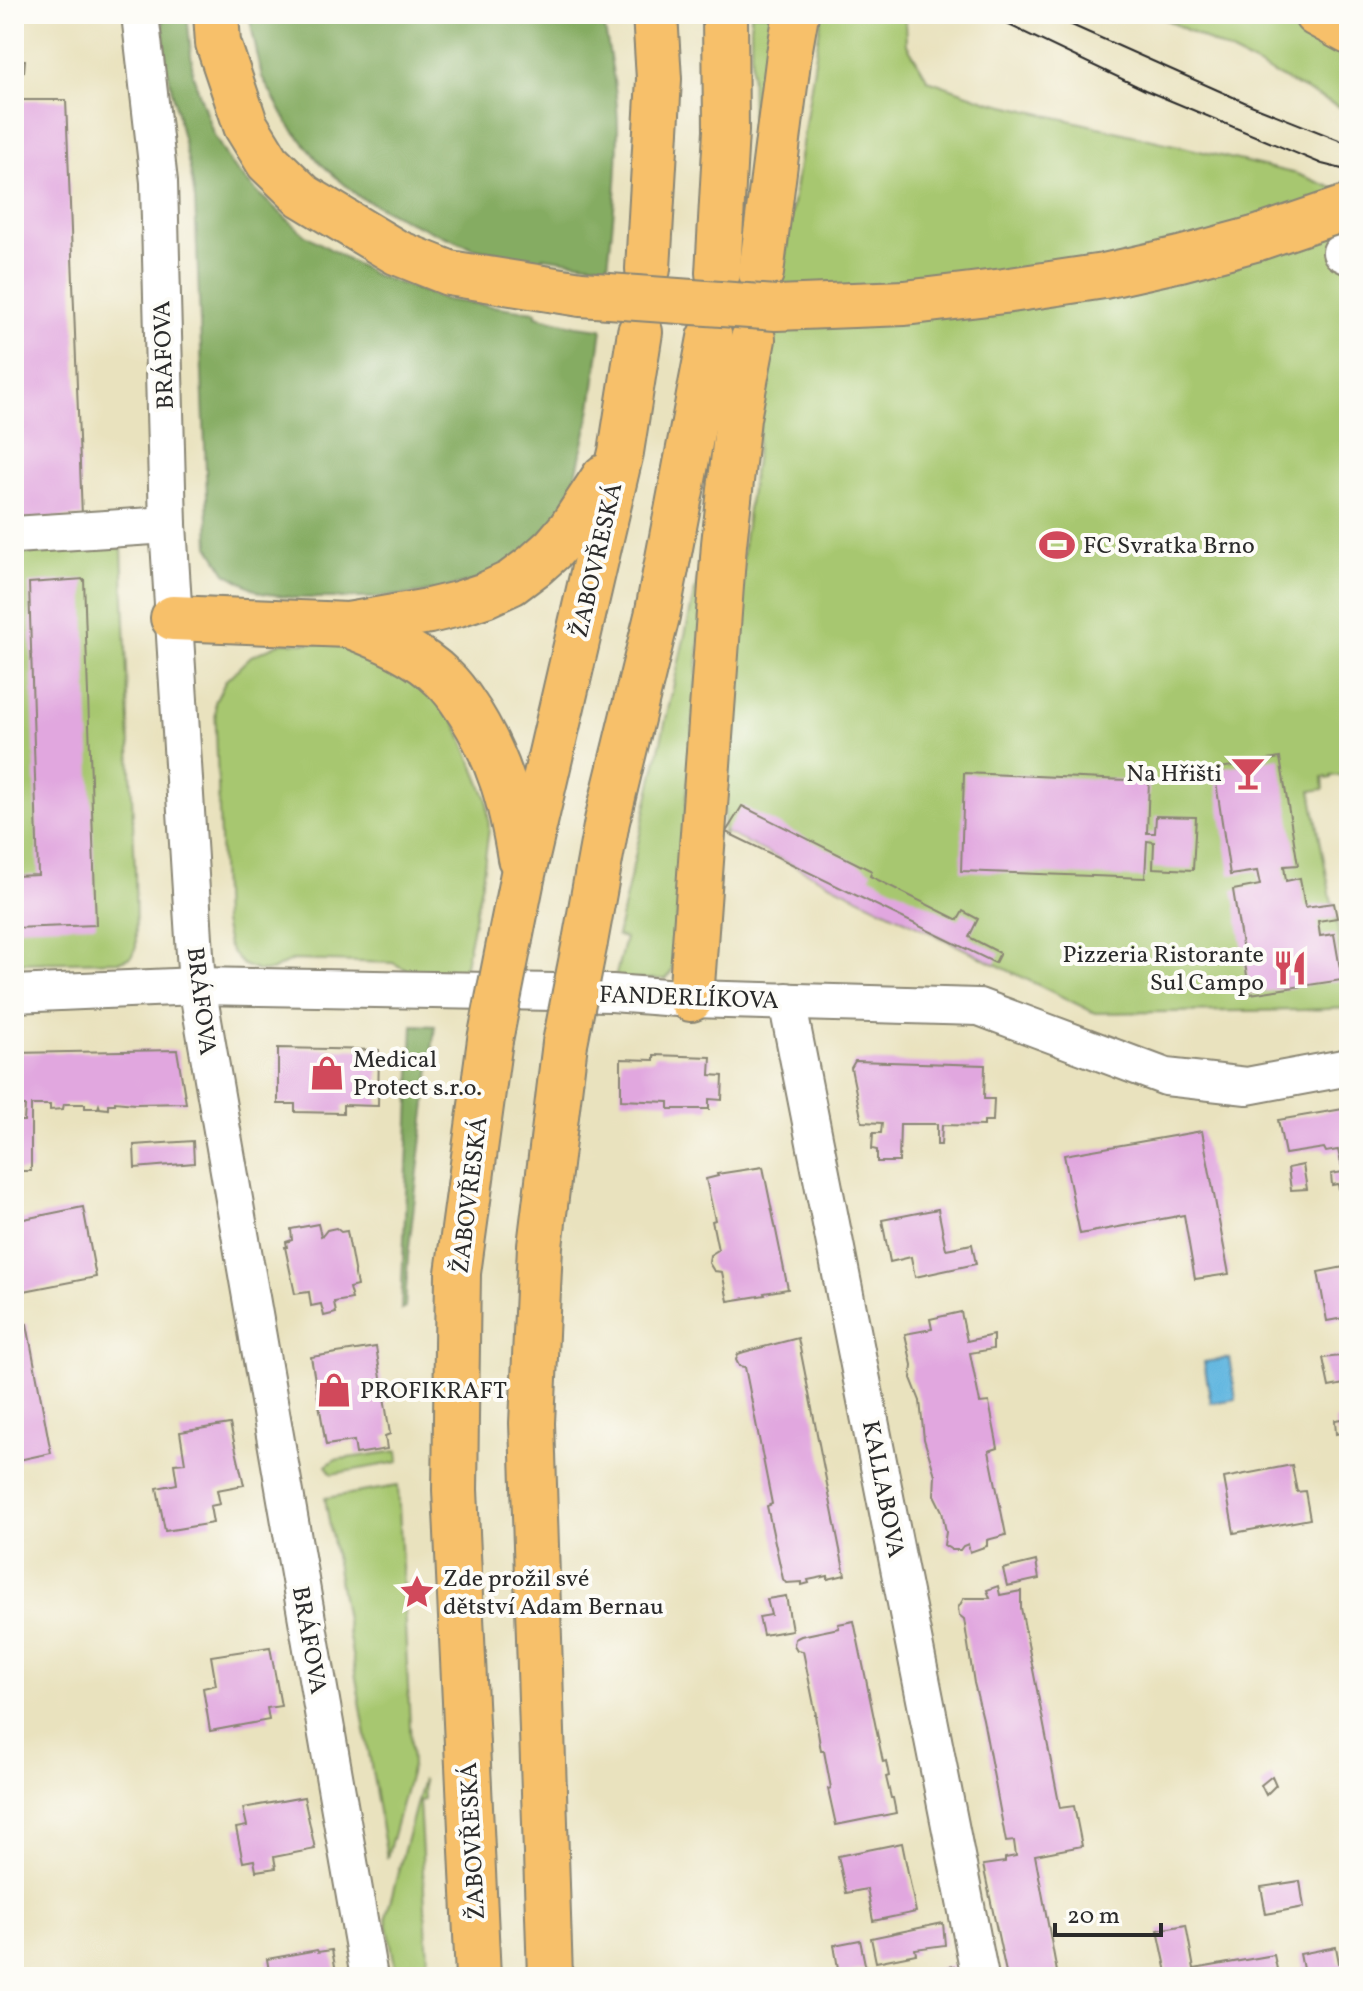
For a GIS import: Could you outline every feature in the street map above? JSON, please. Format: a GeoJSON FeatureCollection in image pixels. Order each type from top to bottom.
{"type":"FeatureCollection","features":[{"type":"Feature","properties":{"kind":"highway"},"geometry":{"type":"LineString","coordinates":[[216,14],[218,43],[246,126],[268,162],[303,196],[396,252],[449,273],[581,294],[776,308],[919,301],[1135,270],[1258,238],[1349,207]]}},
{"type":"Feature","properties":{"kind":"highway"},"geometry":{"type":"LineString","coordinates":[[637,14],[659,79]]}},
{"type":"Feature","properties":{"kind":"highway"},"geometry":{"type":"LineString","coordinates":[[648,269],[659,79],[655,14]]}},
{"type":"Feature","properties":{"kind":"highway"},"geometry":{"type":"LineString","coordinates":[[718,273],[726,131],[725,14]]}},
{"type":"Feature","properties":{"kind":"highway"},"geometry":{"type":"LineString","coordinates":[[1316,14],[1349,32]]}},
{"type":"Feature","properties":{"kind":"highway"},"geometry":{"type":"LineString","coordinates":[[761,273],[792,27]]}},
{"type":"Feature","properties":{"kind":"highway","name":"ŽABOVŘESKÁ"},"geometry":{"type":"LineString","coordinates":[[478,1977],[455,1490],[458,1273],[490,1040],[523,874],[621,452],[640,332]]}},
{"type":"Feature","properties":{"kind":"highway"},"geometry":{"type":"LineString","coordinates":[[550,1977],[532,1423],[540,1246],[565,1043],[607,821],[657,616],[731,339],[738,418],[724,544],[691,999]]}},
{"type":"Feature","properties":{"kind":"highway"},"geometry":{"type":"LineString","coordinates":[[657,616],[738,418]]}},
{"type":"Feature","properties":{"kind":"highway"},"geometry":{"type":"LineString","coordinates":[[173,618],[348,625],[429,611],[485,595],[511,583],[545,556],[570,529],[621,452]]}},
{"type":"Feature","properties":{"kind":"highway"},"geometry":{"type":"LineString","coordinates":[[348,625],[383,638],[413,655],[443,678],[459,696],[481,730],[498,765],[513,816],[523,874]]}},
{"type":"Feature","properties":{"kind":"street","name":"BRÁFOVA"},"geometry":{"type":"LineString","coordinates":[[140,14],[159,182],[168,525],[197,986],[369,1977]]}},
{"type":"Feature","properties":{"kind":"street"},"geometry":{"type":"LineString","coordinates":[[14,535],[168,525]]}},
{"type":"Feature","properties":{"kind":"street","name":"FANDERLÍKOVA"},"geometry":{"type":"LineString","coordinates":[[14,994],[197,986],[612,993],[691,999],[979,1007],[1166,1077],[1247,1086],[1349,1067]]}},
{"type":"Feature","properties":{"kind":"street","name":"KALLABOVA"},"geometry":{"type":"LineString","coordinates":[[787,1001],[980,1977]]}},
{"type":"Feature","properties":{"kind":"green space"},"geometry":{"type":"Polygon","coordinates":[[[162,14],[187,14],[193,75],[213,133],[231,165],[304,234],[375,275],[447,300],[536,312],[536,316],[602,329],[591,408],[574,485],[559,514],[523,554],[480,580],[422,593],[371,598],[296,598],[261,593],[226,573],[209,546],[195,199],[166,64],[162,14]]]}},
{"type":"Feature","properties":{"kind":"green space"},"geometry":{"type":"Polygon","coordinates":[[[251,14],[602,14],[618,115],[608,266],[543,257],[542,262],[473,248],[359,197],[320,163],[287,122],[262,77],[251,14]]]}},
{"type":"Feature","properties":{"kind":"green space"},"geometry":{"type":"Polygon","coordinates":[[[751,14],[776,14],[759,152],[752,153],[751,14]]]}},
{"type":"Feature","properties":{"kind":"green space","name":"FC Svratka Brno"},"geometry":{"type":"Polygon","coordinates":[[[822,14],[905,14],[906,43],[928,80],[988,101],[1297,174],[1349,194],[1349,777],[1323,777],[1324,789],[1311,791],[1334,903],[1349,1008],[1095,1013],[726,832],[723,835],[744,539],[822,14]]]}},
{"type":"Feature","properties":{"kind":"green space"},"geometry":{"type":"Polygon","coordinates":[[[1155,14],[1277,14],[1349,53],[1349,112],[1155,14]]]}},
{"type":"Feature","properties":{"kind":"green space"},"geometry":{"type":"Polygon","coordinates":[[[708,533],[673,967],[666,979],[615,979],[625,938],[617,936],[708,533]]]}},
{"type":"Feature","properties":{"kind":"green space"},"geometry":{"type":"Polygon","coordinates":[[[122,548],[136,947],[131,957],[120,961],[14,963],[14,554],[122,548]]]}},
{"type":"Feature","properties":{"kind":"green space"},"geometry":{"type":"Polygon","coordinates":[[[281,643],[339,643],[398,670],[453,716],[487,799],[489,828],[463,975],[417,975],[393,963],[292,960],[271,971],[258,971],[243,965],[228,945],[223,922],[215,702],[226,680],[251,656],[281,643]]]}},
{"type":"Feature","properties":{"kind":"green space"},"geometry":{"type":"Polygon","coordinates":[[[413,1025],[435,1026],[408,1256],[405,1308],[401,1310],[413,1025]]]}},
{"type":"Feature","properties":{"kind":"green space"},"geometry":{"type":"Polygon","coordinates":[[[398,1451],[399,1462],[332,1474],[326,1466],[334,1460],[398,1451]]]}},
{"type":"Feature","properties":{"kind":"green space"},"geometry":{"type":"Polygon","coordinates":[[[398,1486],[412,1766],[387,1858],[325,1498],[398,1486]]]}},
{"type":"Feature","properties":{"kind":"green space"},"geometry":{"type":"Polygon","coordinates":[[[423,1779],[424,1800],[419,1801],[429,1977],[397,1977],[386,1917],[423,1779]]]}},
{"type":"Feature","properties":{"kind":"water"},"geometry":{"type":"Polygon","coordinates":[[[1229,1358],[1236,1399],[1211,1403],[1204,1362],[1229,1358]]]}},
{"type":"Feature","properties":{"kind":"building"},"geometry":{"type":"Polygon","coordinates":[[[14,60],[25,60],[24,72],[14,71],[14,60]]]}},
{"type":"Feature","properties":{"kind":"building"},"geometry":{"type":"Polygon","coordinates":[[[14,100],[66,100],[82,516],[14,520],[14,403],[20,403],[14,245],[14,100]]]}},
{"type":"Feature","properties":{"kind":"building"},"geometry":{"type":"Polygon","coordinates":[[[84,579],[96,925],[14,928],[14,876],[38,875],[29,583],[84,579]]]}},
{"type":"Feature","properties":{"kind":"building"},"geometry":{"type":"Polygon","coordinates":[[[1280,758],[1298,865],[1284,866],[1286,881],[1300,878],[1305,907],[1334,903],[1337,918],[1318,921],[1320,936],[1334,934],[1342,980],[1250,994],[1233,890],[1260,885],[1257,871],[1230,875],[1214,769],[1280,758]]]}},
{"type":"Feature","properties":{"kind":"building"},"geometry":{"type":"Polygon","coordinates":[[[964,773],[1149,781],[1147,833],[1155,833],[1156,816],[1196,817],[1193,870],[1153,868],[1154,842],[1147,841],[1145,878],[961,871],[964,773]]]}},
{"type":"Feature","properties":{"kind":"building"},"geometry":{"type":"Polygon","coordinates":[[[742,806],[872,871],[870,876],[958,920],[963,911],[978,919],[969,937],[1000,953],[995,963],[726,832],[742,806]]]}},
{"type":"Feature","properties":{"kind":"building"},"geometry":{"type":"Polygon","coordinates":[[[278,1048],[379,1050],[378,1106],[343,1105],[343,1113],[295,1112],[295,1104],[278,1104],[278,1048]]]}},
{"type":"Feature","properties":{"kind":"building"},"geometry":{"type":"Polygon","coordinates":[[[177,1050],[186,1103],[115,1102],[108,1104],[108,1109],[99,1105],[98,1108],[85,1108],[85,1104],[64,1104],[63,1109],[50,1110],[50,1105],[31,1105],[31,1171],[14,1171],[17,1121],[24,1121],[25,1106],[14,1106],[14,1053],[177,1050]]]}},
{"type":"Feature","properties":{"kind":"building"},"geometry":{"type":"Polygon","coordinates":[[[654,1055],[711,1057],[710,1075],[723,1076],[722,1100],[709,1099],[709,1109],[669,1109],[669,1102],[621,1100],[621,1059],[654,1060],[654,1055]]]}},
{"type":"Feature","properties":{"kind":"building"},"geometry":{"type":"Polygon","coordinates":[[[855,1061],[985,1065],[984,1099],[994,1099],[993,1121],[984,1121],[984,1126],[942,1125],[941,1145],[937,1145],[937,1124],[900,1124],[899,1162],[877,1162],[877,1150],[872,1149],[873,1133],[881,1133],[882,1123],[862,1122],[851,1068],[855,1061]]]}},
{"type":"Feature","properties":{"kind":"building"},"geometry":{"type":"Polygon","coordinates":[[[1349,1108],[1347,1239],[1338,1184],[1332,1185],[1331,1174],[1343,1172],[1338,1150],[1326,1152],[1324,1148],[1285,1154],[1278,1120],[1349,1108]]]}},
{"type":"Feature","properties":{"kind":"building"},"geometry":{"type":"Polygon","coordinates":[[[1202,1131],[1229,1274],[1195,1279],[1184,1215],[1080,1234],[1064,1155],[1202,1131]]]}},
{"type":"Feature","properties":{"kind":"building"},"geometry":{"type":"Polygon","coordinates":[[[193,1141],[194,1163],[135,1168],[134,1145],[193,1141]]]}},
{"type":"Feature","properties":{"kind":"building"},"geometry":{"type":"Polygon","coordinates":[[[1303,1165],[1307,1189],[1291,1190],[1288,1168],[1303,1165]]]}},
{"type":"Feature","properties":{"kind":"building"},"geometry":{"type":"Polygon","coordinates":[[[763,1167],[788,1289],[728,1301],[722,1272],[714,1271],[709,1263],[710,1255],[718,1250],[706,1179],[717,1174],[763,1167]]]}},
{"type":"Feature","properties":{"kind":"building"},"geometry":{"type":"Polygon","coordinates":[[[83,1207],[96,1277],[14,1293],[14,1221],[83,1207]]]}},
{"type":"Feature","properties":{"kind":"building"},"geometry":{"type":"Polygon","coordinates":[[[938,1209],[946,1249],[972,1244],[976,1264],[915,1277],[911,1257],[890,1262],[882,1220],[938,1209]]]}},
{"type":"Feature","properties":{"kind":"building"},"geometry":{"type":"Polygon","coordinates":[[[318,1224],[321,1236],[327,1230],[336,1228],[341,1232],[347,1231],[357,1286],[349,1288],[352,1299],[334,1302],[336,1313],[324,1316],[321,1304],[311,1306],[309,1292],[295,1294],[285,1247],[286,1242],[292,1240],[291,1229],[318,1224]]]}},
{"type":"Feature","properties":{"kind":"building"},"geometry":{"type":"Polygon","coordinates":[[[1349,1266],[1349,1317],[1327,1321],[1318,1272],[1349,1266]]]}},
{"type":"Feature","properties":{"kind":"building"},"geometry":{"type":"Polygon","coordinates":[[[961,1312],[967,1341],[993,1335],[993,1349],[970,1353],[980,1403],[989,1402],[998,1448],[989,1451],[1006,1535],[987,1540],[987,1546],[970,1552],[968,1544],[960,1550],[944,1545],[946,1532],[942,1511],[934,1495],[935,1475],[924,1439],[920,1401],[911,1378],[912,1365],[905,1334],[932,1329],[930,1319],[961,1312]]]}},
{"type":"Feature","properties":{"kind":"building"},"geometry":{"type":"Polygon","coordinates":[[[27,1324],[51,1453],[14,1461],[14,1326],[27,1324]]]}},
{"type":"Feature","properties":{"kind":"building"},"geometry":{"type":"Polygon","coordinates":[[[798,1338],[845,1575],[808,1580],[809,1583],[802,1585],[802,1582],[786,1583],[783,1579],[767,1506],[772,1504],[745,1367],[739,1366],[736,1360],[738,1354],[798,1338]]]}},
{"type":"Feature","properties":{"kind":"building"},"geometry":{"type":"Polygon","coordinates":[[[376,1347],[390,1434],[385,1436],[387,1449],[356,1454],[354,1441],[326,1445],[311,1357],[376,1347]]]}},
{"type":"Feature","properties":{"kind":"building"},"geometry":{"type":"Polygon","coordinates":[[[1349,1355],[1349,1383],[1329,1387],[1323,1358],[1349,1355]]]}},
{"type":"Feature","properties":{"kind":"building"},"geometry":{"type":"Polygon","coordinates":[[[1349,1418],[1349,1431],[1336,1434],[1335,1420],[1349,1418]]]}},
{"type":"Feature","properties":{"kind":"building"},"geometry":{"type":"Polygon","coordinates":[[[230,1424],[244,1485],[217,1490],[220,1504],[210,1506],[213,1523],[165,1531],[157,1488],[177,1484],[174,1464],[185,1463],[180,1432],[230,1424]]]}},
{"type":"Feature","properties":{"kind":"building"},"geometry":{"type":"Polygon","coordinates":[[[1292,1465],[1297,1492],[1305,1491],[1310,1519],[1234,1533],[1224,1478],[1292,1465]]]}},
{"type":"Feature","properties":{"kind":"building"},"geometry":{"type":"Polygon","coordinates":[[[1036,1561],[1039,1579],[1007,1586],[1003,1569],[1036,1561]]]}},
{"type":"Feature","properties":{"kind":"building"},"geometry":{"type":"Polygon","coordinates":[[[998,1586],[1000,1595],[1021,1591],[1021,1608],[1060,1808],[1074,1806],[1082,1846],[1035,1855],[1058,1977],[1007,1977],[983,1865],[1005,1862],[1005,1858],[1016,1856],[1014,1841],[1006,1842],[964,1619],[959,1615],[958,1608],[964,1598],[990,1598],[987,1590],[998,1586]]]}},
{"type":"Feature","properties":{"kind":"building"},"geometry":{"type":"Polygon","coordinates":[[[786,1596],[792,1630],[763,1635],[759,1617],[771,1615],[767,1599],[786,1596]]]}},
{"type":"Feature","properties":{"kind":"building"},"geometry":{"type":"Polygon","coordinates":[[[854,1621],[896,1813],[836,1825],[803,1651],[797,1650],[794,1645],[795,1639],[801,1636],[839,1628],[838,1624],[854,1621]]]}},
{"type":"Feature","properties":{"kind":"building"},"geometry":{"type":"Polygon","coordinates":[[[270,1647],[281,1706],[267,1708],[269,1720],[210,1731],[203,1688],[216,1685],[211,1656],[270,1647]]]}},
{"type":"Feature","properties":{"kind":"building"},"geometry":{"type":"Polygon","coordinates":[[[1272,1776],[1276,1785],[1266,1795],[1261,1785],[1272,1776]]]}},
{"type":"Feature","properties":{"kind":"building"},"geometry":{"type":"Polygon","coordinates":[[[304,1797],[315,1849],[274,1857],[276,1868],[256,1871],[254,1860],[243,1862],[236,1828],[247,1826],[243,1808],[304,1797]]]}},
{"type":"Feature","properties":{"kind":"building"},"geometry":{"type":"Polygon","coordinates":[[[902,1843],[916,1912],[873,1921],[867,1889],[846,1893],[838,1856],[902,1843]]]}},
{"type":"Feature","properties":{"kind":"building"},"geometry":{"type":"Polygon","coordinates":[[[1300,1881],[1304,1907],[1266,1914],[1261,1887],[1300,1881]]]}},
{"type":"Feature","properties":{"kind":"building"},"geometry":{"type":"Polygon","coordinates":[[[943,1923],[945,1945],[915,1949],[916,1954],[876,1962],[871,1938],[943,1923]]]}},
{"type":"Feature","properties":{"kind":"building"},"geometry":{"type":"Polygon","coordinates":[[[1186,1925],[1194,1969],[1274,1955],[1278,1974],[1303,1969],[1300,1954],[1336,1947],[1339,1963],[1349,1961],[1349,1977],[1168,1977],[1158,1930],[1186,1925]]]}},
{"type":"Feature","properties":{"kind":"building"},"geometry":{"type":"Polygon","coordinates":[[[860,1940],[866,1969],[839,1974],[834,1945],[860,1940]]]}},
{"type":"Feature","properties":{"kind":"building"},"geometry":{"type":"Polygon","coordinates":[[[332,1950],[337,1977],[270,1977],[267,1959],[332,1950]]]}},
{"type":"Feature","properties":{"kind":"building"},"geometry":{"type":"Polygon","coordinates":[[[954,1966],[957,1977],[930,1977],[929,1970],[954,1966]]]}},
{"type":"Feature","properties":{"kind":"tram line"},"geometry":{"type":"LineString","coordinates":[[986,14],[1145,90],[1322,164],[1346,170]]}},
{"type":"Feature","properties":{"kind":"tram line"},"geometry":{"type":"LineString","coordinates":[[1047,14],[1251,105],[1349,144]]}},
{"type":"Feature","properties":{"kind":"place","name":"FC Svratka Brno"},"geometry":{"type":"Point","coordinates":[1057,545]}},
{"type":"Feature","properties":{"kind":"place","name":"Na Hřišti"},"geometry":{"type":"Point","coordinates":[1248,773]}},
{"type":"Feature","properties":{"kind":"place","name":"Pizzeria Ristorante Sul Campo"},"geometry":{"type":"Point","coordinates":[1290,968]}},
{"type":"Feature","properties":{"kind":"place","name":"Medical Protect s.r.o."},"geometry":{"type":"Point","coordinates":[327,1073]}},
{"type":"Feature","properties":{"kind":"place","name":"PROFIKRAFT"},"geometry":{"type":"Point","coordinates":[334,1390]}},
{"type":"Feature","properties":{"kind":"place","name":"Zde prožil své dětství Adam Bernau"},"geometry":{"type":"Point","coordinates":[417,1592]}}]}
